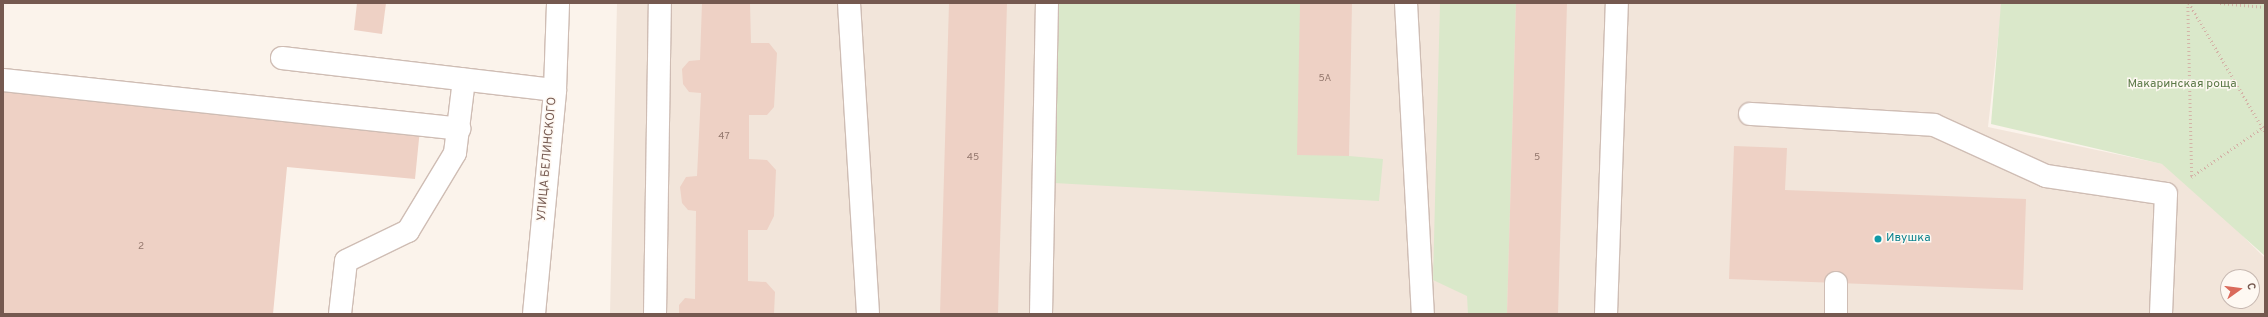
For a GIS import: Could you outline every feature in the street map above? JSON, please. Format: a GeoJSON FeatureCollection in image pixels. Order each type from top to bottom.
{"type":"FeatureCollection","features":[{"type":"Feature","properties":{"kind":"street","name":"УЛИЦА БЕЛИНСКОГО"},"geometry":{"type":"LineString","coordinates":[[534,314],[555,90],[558,3]]}},
{"type":"Feature","properties":{"kind":"street"},"geometry":{"type":"LineString","coordinates":[[655,314],[660,3]]}},
{"type":"Feature","properties":{"kind":"street"},"geometry":{"type":"LineString","coordinates":[[849,3],[868,314]]}},
{"type":"Feature","properties":{"kind":"street"},"geometry":{"type":"LineString","coordinates":[[1041,314],[1047,3]]}},
{"type":"Feature","properties":{"kind":"street"},"geometry":{"type":"LineString","coordinates":[[1406,3],[1423,314]]}},
{"type":"Feature","properties":{"kind":"street"},"geometry":{"type":"LineString","coordinates":[[1606,314],[1618,3]]}},
{"type":"Feature","properties":{"kind":"street"},"geometry":{"type":"LineString","coordinates":[[282,58],[555,90]]}},
{"type":"Feature","properties":{"kind":"street"},"geometry":{"type":"LineString","coordinates":[[3,80],[459,129]]}},
{"type":"Feature","properties":{"kind":"street"},"geometry":{"type":"LineString","coordinates":[[344,310],[346,261],[408,231],[455,153],[464,80]]}},
{"type":"Feature","properties":{"kind":"street"},"geometry":{"type":"LineString","coordinates":[[1750,114],[1934,125],[2046,176],[2166,194],[2161,314]]}},
{"type":"Feature","properties":{"kind":"street"},"geometry":{"type":"LineString","coordinates":[[1836,283],[1836,314]]}},
{"type":"Feature","properties":{"kind":"path"},"geometry":{"type":"LineString","coordinates":[[2188,3],[2264,127],[2265,132]]}},
{"type":"Feature","properties":{"kind":"path"},"geometry":{"type":"LineString","coordinates":[[2188,3],[2192,176]]}},
{"type":"Feature","properties":{"kind":"path"},"geometry":{"type":"LineString","coordinates":[[2220,3],[2265,7]]}},
{"type":"Feature","properties":{"kind":"path"},"geometry":{"type":"LineString","coordinates":[[2166,194],[2264,127]]}},
{"type":"Feature","properties":{"kind":"shaded area"},"geometry":{"type":"Polygon","coordinates":[[[617,3],[2002,3],[1988,127],[2172,166],[2265,258],[2265,314],[610,314],[617,3]]]}},
{"type":"Feature","properties":{"kind":"green space"},"geometry":{"type":"Polygon","coordinates":[[[1058,3],[1300,3],[1349,156],[1383,159],[1379,201],[1054,183],[1058,3]]]}},
{"type":"Feature","properties":{"kind":"green space"},"geometry":{"type":"Polygon","coordinates":[[[1440,3],[1516,3],[1507,314],[1468,314],[1467,296],[1433,280],[1440,3]]]}},
{"type":"Feature","properties":{"kind":"green space","name":"Макаринская роща"},"geometry":{"type":"Polygon","coordinates":[[[2001,3],[2265,3],[2265,256],[2162,164],[1991,124],[2001,3]]]}},
{"type":"Feature","properties":{"kind":"building"},"geometry":{"type":"Polygon","coordinates":[[[357,3],[386,3],[382,34],[354,30],[357,3]]]}},
{"type":"Feature","properties":{"kind":"building"},"geometry":{"type":"Polygon","coordinates":[[[702,3],[750,3],[751,43],[769,43],[777,53],[774,107],[767,115],[749,115],[749,159],[767,160],[776,170],[774,216],[767,230],[748,230],[748,281],[766,282],[775,292],[774,314],[679,314],[679,305],[685,298],[695,299],[696,211],[688,210],[682,203],[680,187],[686,177],[697,176],[701,93],[689,92],[683,84],[682,69],[689,61],[700,60],[702,3]]]}},
{"type":"Feature","properties":{"kind":"building"},"geometry":{"type":"Polygon","coordinates":[[[949,3],[1007,3],[998,314],[940,314],[949,3]]]}},
{"type":"Feature","properties":{"kind":"building"},"geometry":{"type":"Polygon","coordinates":[[[1300,3],[1352,3],[1349,156],[1297,155],[1300,3]]]}},
{"type":"Feature","properties":{"kind":"building"},"geometry":{"type":"Polygon","coordinates":[[[1516,3],[1567,3],[1558,314],[1507,314],[1516,3]]]}},
{"type":"Feature","properties":{"kind":"building"},"geometry":{"type":"Polygon","coordinates":[[[3,87],[420,129],[415,179],[287,167],[273,314],[3,314],[3,87]]]}},
{"type":"Feature","properties":{"kind":"building","name":"Ивушка"},"geometry":{"type":"Polygon","coordinates":[[[1734,146],[1787,148],[1785,190],[2026,199],[2023,290],[1729,279],[1734,146]]]}},
{"type":"Feature","properties":{"kind":"place","name":"Ивушка"},"geometry":{"type":"Point","coordinates":[1878,239]}}]}
